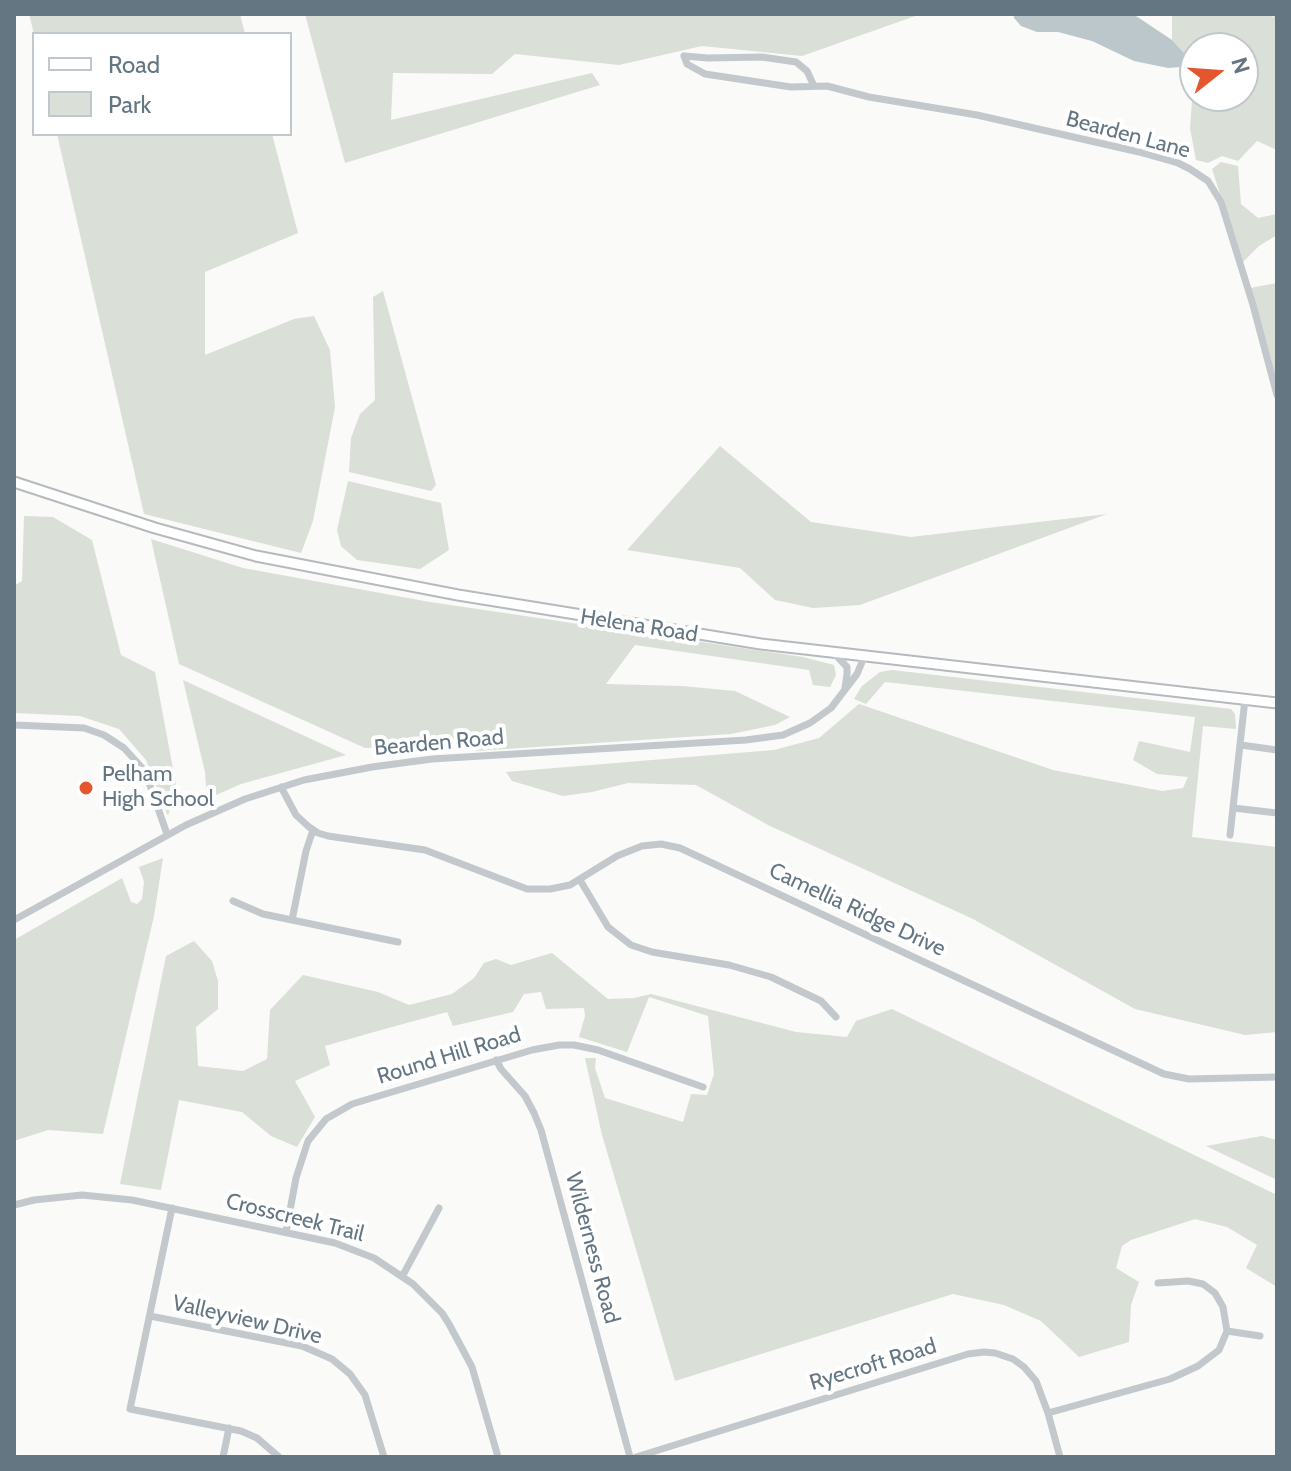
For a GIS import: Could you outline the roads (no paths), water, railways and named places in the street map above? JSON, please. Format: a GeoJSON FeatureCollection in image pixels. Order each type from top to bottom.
{"type":"FeatureCollection","features":[{"type":"Feature","properties":{"kind":"main road","name":"Helena Road"},"geometry":{"type":"LineString","coordinates":[[14,482],[167,532],[286,563],[612,622],[761,644],[1277,703]]}},
{"type":"Feature","properties":{"kind":"street","name":"Bearden Lane"},"geometry":{"type":"LineString","coordinates":[[814,86],[807,71],[796,62],[762,57],[684,56],[691,68],[705,74],[791,87],[827,86],[869,97],[977,115],[1178,163],[1197,173],[1212,186],[1221,202],[1277,395]]}},
{"type":"Feature","properties":{"kind":"street"},"geometry":{"type":"LineString","coordinates":[[833,652],[847,667],[844,692]]}},
{"type":"Feature","properties":{"kind":"street","name":"Bearden Road"},"geometry":{"type":"LineString","coordinates":[[14,920],[167,834],[216,811],[313,778],[432,759],[762,739],[783,735],[810,723],[831,708],[860,668],[863,655]]}},
{"type":"Feature","properties":{"kind":"street"},"geometry":{"type":"LineString","coordinates":[[1230,835],[1245,699]]}},
{"type":"Feature","properties":{"kind":"street"},"geometry":{"type":"LineString","coordinates":[[14,725],[80,728],[113,740],[141,766],[148,778],[167,834]]}},
{"type":"Feature","properties":{"kind":"street"},"geometry":{"type":"LineString","coordinates":[[1241,745],[1277,750]]}},
{"type":"Feature","properties":{"kind":"street"},"geometry":{"type":"LineString","coordinates":[[281,787],[296,815],[313,830],[292,920]]}},
{"type":"Feature","properties":{"kind":"street"},"geometry":{"type":"LineString","coordinates":[[1233,808],[1277,813]]}},
{"type":"Feature","properties":{"kind":"street","name":"Camellia Ridge Drive"},"geometry":{"type":"LineString","coordinates":[[313,830],[328,836],[425,850],[527,889],[570,885],[632,849],[661,844],[680,848],[1164,1074],[1189,1079],[1277,1077]]}},
{"type":"Feature","properties":{"kind":"street"},"geometry":{"type":"LineString","coordinates":[[580,880],[608,927],[631,945],[771,977],[821,1001],[836,1017]]}},
{"type":"Feature","properties":{"kind":"street"},"geometry":{"type":"LineString","coordinates":[[233,901],[263,914],[398,942]]}},
{"type":"Feature","properties":{"kind":"street","name":"Round Hill Road"},"geometry":{"type":"LineString","coordinates":[[286,1232],[303,1152],[314,1132],[326,1119],[352,1104],[496,1060],[545,1047],[574,1045],[611,1054],[703,1087]]}},
{"type":"Feature","properties":{"kind":"street","name":"Wilderness Road"},"geometry":{"type":"LineString","coordinates":[[496,1060],[525,1096],[541,1130],[633,1457]]}},
{"type":"Feature","properties":{"kind":"street","name":"Crosscreek Trail"},"geometry":{"type":"LineString","coordinates":[[14,1205],[60,1196],[95,1195],[132,1200],[350,1247],[374,1258],[403,1275],[424,1294],[442,1313],[458,1338],[477,1381],[498,1457]]}},
{"type":"Feature","properties":{"kind":"street","name":"Valleyview Drive"},"geometry":{"type":"LineString","coordinates":[[172,1208],[150,1316],[302,1346],[332,1359],[350,1374],[365,1395],[384,1457]]}},
{"type":"Feature","properties":{"kind":"street"},"geometry":{"type":"LineString","coordinates":[[403,1275],[439,1208]]}},
{"type":"Feature","properties":{"kind":"street"},"geometry":{"type":"LineString","coordinates":[[1048,1413],[1154,1384],[1186,1372],[1214,1355],[1223,1344],[1227,1331],[1220,1299],[1209,1288],[1188,1281],[1158,1283]]}},
{"type":"Feature","properties":{"kind":"street"},"geometry":{"type":"LineString","coordinates":[[150,1316],[130,1409],[241,1431],[257,1438],[279,1457]]}},
{"type":"Feature","properties":{"kind":"street"},"geometry":{"type":"LineString","coordinates":[[1227,1331],[1260,1336]]}},
{"type":"Feature","properties":{"kind":"street","name":"Ryecroft Road"},"geometry":{"type":"LineString","coordinates":[[633,1457],[976,1352],[1005,1356],[1024,1367],[1036,1381],[1060,1457]]}},
{"type":"Feature","properties":{"kind":"street"},"geometry":{"type":"LineString","coordinates":[[223,1457],[229,1428]]}},
{"type":"Feature","properties":{"kind":"place","name":"Pelham High School"},"geometry":{"type":"Point","coordinates":[86,788]}}]}
